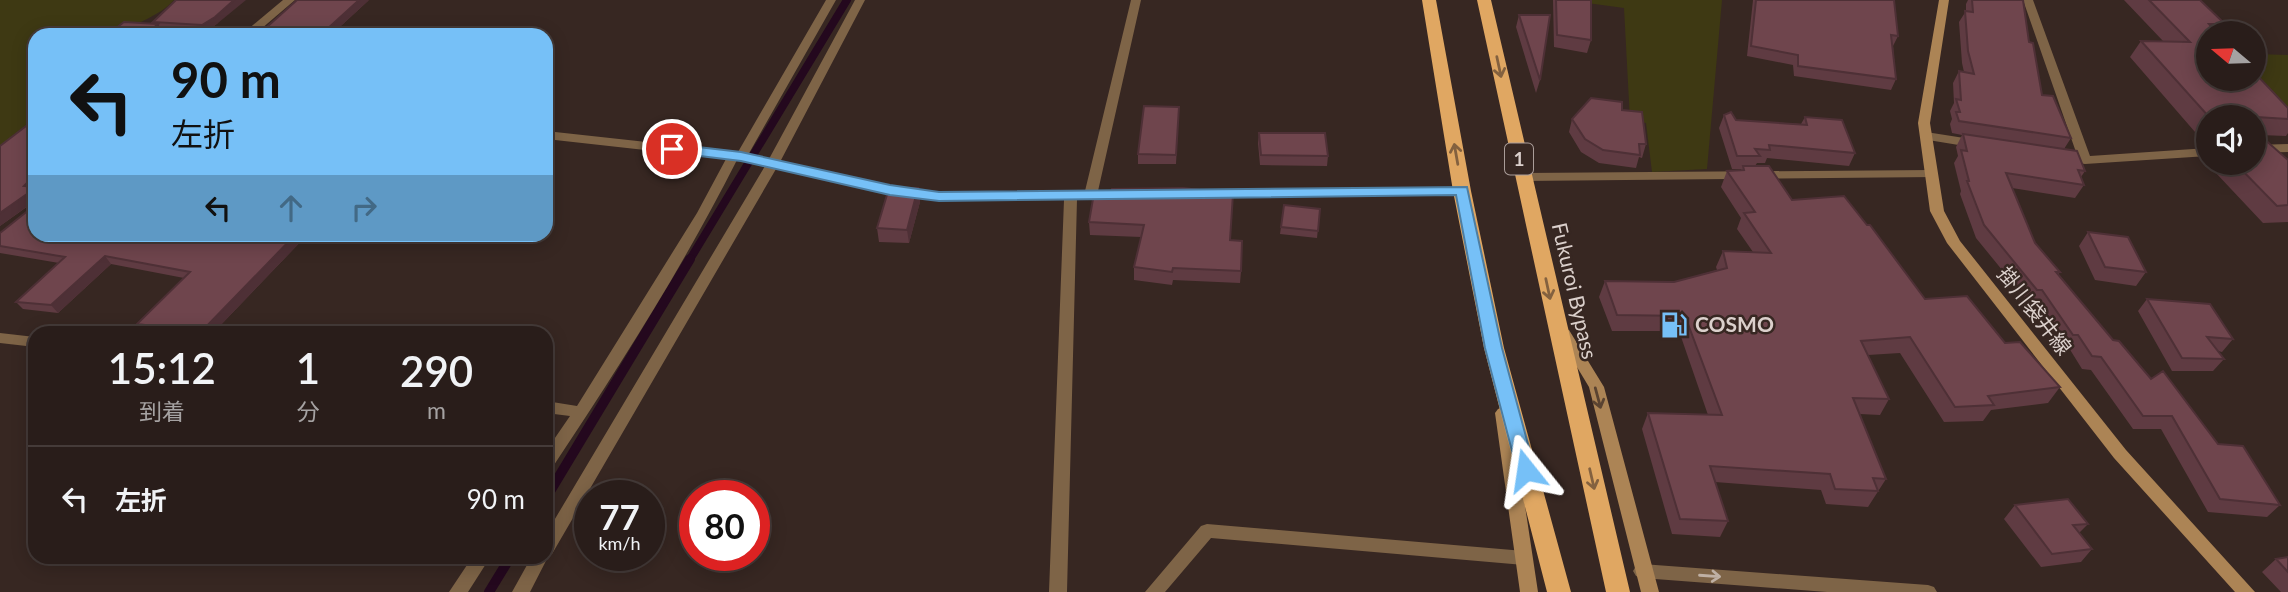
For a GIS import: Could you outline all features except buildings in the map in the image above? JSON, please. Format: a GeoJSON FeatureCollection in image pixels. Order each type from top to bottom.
{"type":"FeatureCollection","features":[{"type":"Feature","properties":{"kind":"highway"},"geometry":{"type":"LineString","coordinates":[[1429,0],[1462,191],[1492,341],[1559,592]]}},
{"type":"Feature","properties":{"kind":"highway","name":"Fukuroi Bypass"},"geometry":{"type":"LineString","coordinates":[[1484,0],[1618,592]]}},
{"type":"Feature","properties":{"kind":"main road","name":"掛川袋井線"},"geometry":{"type":"LineString","coordinates":[[1944,0],[1924,123],[1937,211],[1954,243],[2120,454],[2246,592]]}},
{"type":"Feature","properties":{"kind":"main road"},"geometry":{"type":"LineString","coordinates":[[1554,317],[1596,387],[1642,571],[1650,592]]}},
{"type":"Feature","properties":{"kind":"main road"},"geometry":{"type":"LineString","coordinates":[[1492,341],[1529,592]]}},
{"type":"Feature","properties":{"kind":"street"},"geometry":{"type":"LineString","coordinates":[[256,28],[290,0]]}},
{"type":"Feature","properties":{"kind":"street"},"geometry":{"type":"LineString","coordinates":[[553,454],[704,213],[831,0]]}},
{"type":"Feature","properties":{"kind":"street"},"geometry":{"type":"LineString","coordinates":[[553,537],[774,162],[860,0]]}},
{"type":"Feature","properties":{"kind":"street"},"geometry":{"type":"LineString","coordinates":[[1091,195],[1136,0]]}},
{"type":"Feature","properties":{"kind":"street"},"geometry":{"type":"LineString","coordinates":[[2028,0],[2085,160]]}},
{"type":"Feature","properties":{"kind":"street"},"geometry":{"type":"LineString","coordinates":[[553,136],[738,156],[890,190],[939,197],[1119,195]]}},
{"type":"Feature","properties":{"kind":"street"},"geometry":{"type":"LineString","coordinates":[[1926,136],[1993,146]]}},
{"type":"Feature","properties":{"kind":"street"},"geometry":{"type":"LineString","coordinates":[[2266,149],[2288,148]]}},
{"type":"Feature","properties":{"kind":"street"},"geometry":{"type":"LineString","coordinates":[[2046,154],[2085,160],[2196,153]]}},
{"type":"Feature","properties":{"kind":"street"},"geometry":{"type":"LineString","coordinates":[[2266,155],[2279,165]]}},
{"type":"Feature","properties":{"kind":"street"},"geometry":{"type":"LineString","coordinates":[[1523,177],[1932,174]]}},
{"type":"Feature","properties":{"kind":"street"},"geometry":{"type":"LineString","coordinates":[[1201,194],[1462,191]]}},
{"type":"Feature","properties":{"kind":"street"},"geometry":{"type":"LineString","coordinates":[[1058,592],[1071,196]]}},
{"type":"Feature","properties":{"kind":"street"},"geometry":{"type":"LineString","coordinates":[[0,338],[28,341]]}},
{"type":"Feature","properties":{"kind":"street"},"geometry":{"type":"LineString","coordinates":[[553,408],[581,412]]}},
{"type":"Feature","properties":{"kind":"street"},"geometry":{"type":"LineString","coordinates":[[1154,592],[1207,531],[1524,558]]}},
{"type":"Feature","properties":{"kind":"street"},"geometry":{"type":"LineString","coordinates":[[458,592],[477,564]]}},
{"type":"Feature","properties":{"kind":"street"},"geometry":{"type":"LineString","coordinates":[[520,592],[536,564]]}},
{"type":"Feature","properties":{"kind":"street"},"geometry":{"type":"LineString","coordinates":[[1642,571],[1928,592]]}},
{"type":"Feature","properties":{"kind":"shaded area"},"geometry":{"type":"Polygon","coordinates":[[[0,0],[174,0],[162,11],[130,28],[28,28],[28,134],[0,160],[0,0]]]}},
{"type":"Feature","properties":{"kind":"shaded area"},"geometry":{"type":"Polygon","coordinates":[[[1565,0],[1722,0],[1707,169],[1652,172],[1646,123],[1630,120],[1624,8],[1565,0]]]}},
{"type":"Feature","properties":{"kind":"shaded area"},"geometry":{"type":"Polygon","coordinates":[[[2266,54],[2288,55],[2288,114],[2266,91],[2266,54]]]}},
{"type":"Feature","properties":{"kind":"waterway"},"geometry":{"type":"LineString","coordinates":[[689,261],[847,0]]}},
{"type":"Feature","properties":{"kind":"waterway"},"geometry":{"type":"LineString","coordinates":[[553,486],[690,259]]}},
{"type":"Feature","properties":{"kind":"waterway"},"geometry":{"type":"LineString","coordinates":[[489,592],[506,564]]}},
{"type":"Feature","properties":{"kind":"place","name":"COSMO"},"geometry":{"type":"Point","coordinates":[1674,325]}},
{"type":"Feature","properties":{"kind":"route"},"geometry":{"type":"LineString","coordinates":[[672,149],[741,156],[890,190],[939,197],[1462,191],[1494,348],[1526,470]]}}]}
